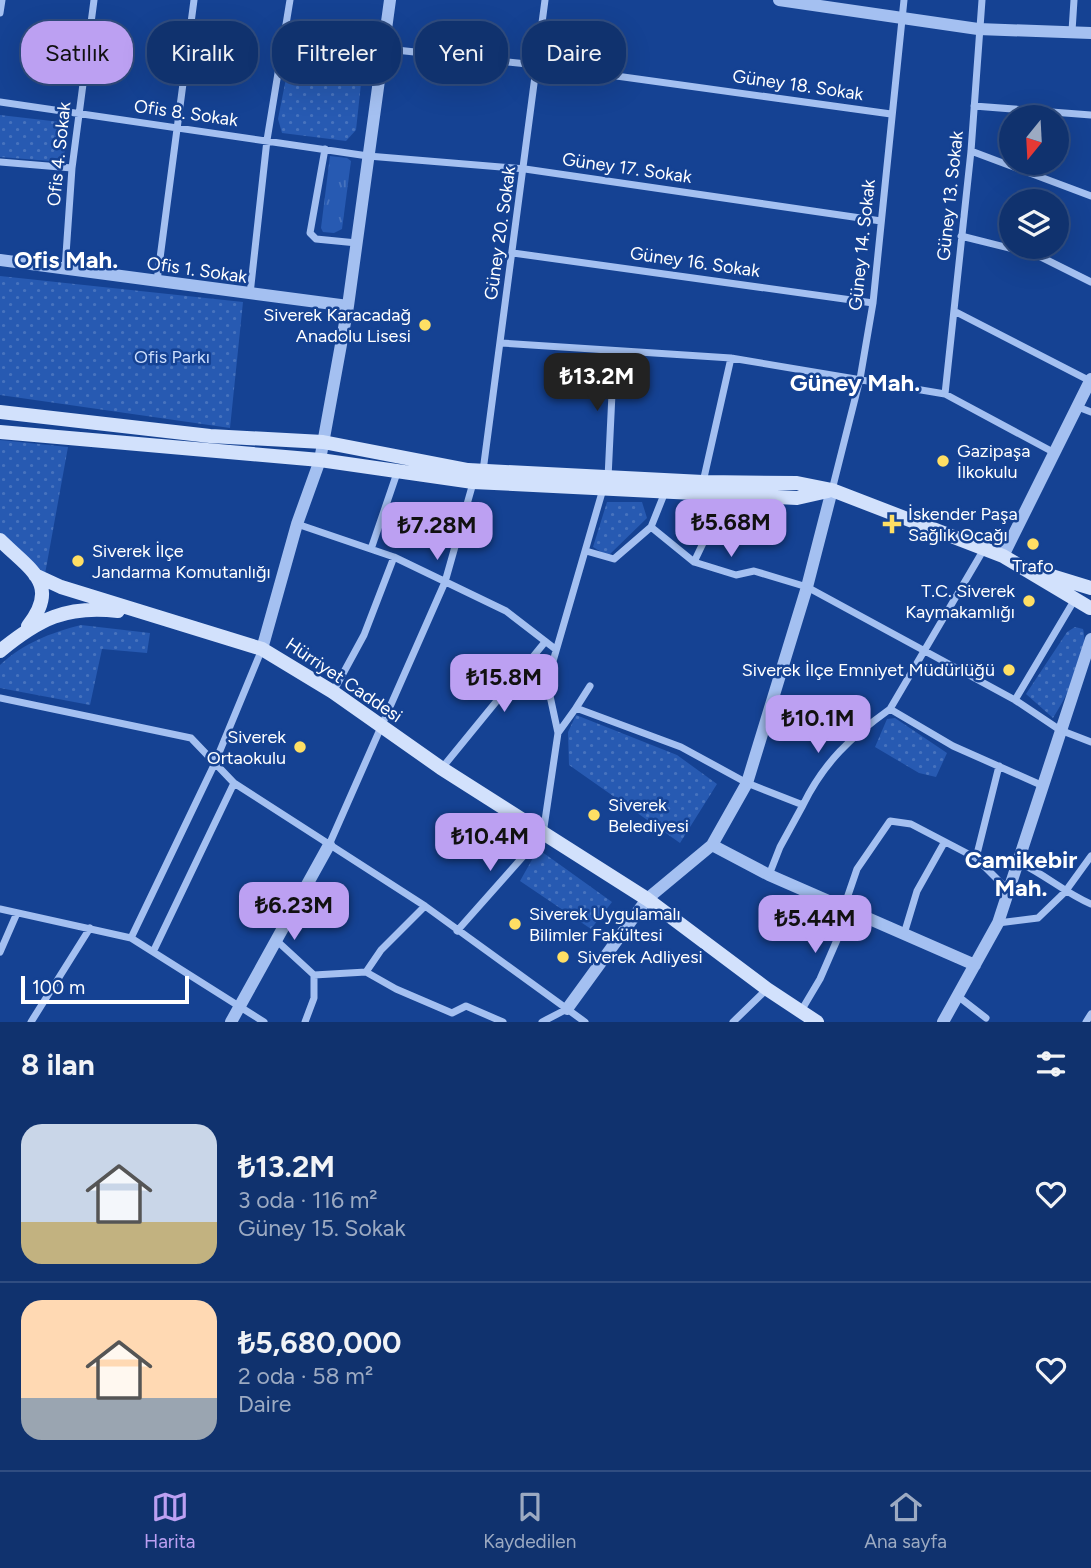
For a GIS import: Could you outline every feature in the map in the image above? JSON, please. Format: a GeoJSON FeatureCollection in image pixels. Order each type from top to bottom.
{"type":"FeatureCollection","features":[{"type":"Feature","properties":{"kind":"main road"},"geometry":{"type":"LineString","coordinates":[[0,412],[210,436],[323,442],[478,476]]}},
{"type":"Feature","properties":{"kind":"main road"},"geometry":{"type":"LineString","coordinates":[[0,432],[320,460],[398,470],[606,484],[665,492],[797,498],[832,490]]}},
{"type":"Feature","properties":{"kind":"main road"},"geometry":{"type":"LineString","coordinates":[[606,484],[797,483],[832,490],[1003,556],[1091,606],[1091,613]]}},
{"type":"Feature","properties":{"kind":"main road"},"geometry":{"type":"LineString","coordinates":[[0,540],[35,575],[45,592],[43,604],[25,630]]}},
{"type":"Feature","properties":{"kind":"main road"},"geometry":{"type":"LineString","coordinates":[[1020,567],[1091,588]]}},
{"type":"Feature","properties":{"kind":"main road"},"geometry":{"type":"LineString","coordinates":[[35,575],[61,587],[147,614]]}},
{"type":"Feature","properties":{"kind":"main road"},"geometry":{"type":"LineString","coordinates":[[0,651],[25,630],[58,613],[100,609],[147,614]]}},
{"type":"Feature","properties":{"kind":"main road","name":"Hürriyet Caddesi"},"geometry":{"type":"LineString","coordinates":[[147,614],[262,649],[333,691],[380,728],[647,899],[767,989],[817,1022]]}},
{"type":"Feature","properties":{"kind":"street"},"geometry":{"type":"LineString","coordinates":[[0,13],[2,0]]}},
{"type":"Feature","properties":{"kind":"street","name":"Ofis 4. Sokak"},"geometry":{"type":"LineString","coordinates":[[65,270],[72,168],[94,0]]}},
{"type":"Feature","properties":{"kind":"street"},"geometry":{"type":"LineString","coordinates":[[157,282],[194,0]]}},
{"type":"Feature","properties":{"kind":"street"},"geometry":{"type":"LineString","coordinates":[[286,21],[289,0]]}},
{"type":"Feature","properties":{"kind":"street"},"geometry":{"type":"LineString","coordinates":[[387,21],[390,0]]}},
{"type":"Feature","properties":{"kind":"street","name":"Güney 20. Sokak"},"geometry":{"type":"LineString","coordinates":[[542,21],[545,0]]}},
{"type":"Feature","properties":{"kind":"street"},"geometry":{"type":"LineString","coordinates":[[779,0],[978,29],[1091,33]]}},
{"type":"Feature","properties":{"kind":"street","name":"Güney 14. Sokak"},"geometry":{"type":"LineString","coordinates":[[832,490],[860,379],[873,303],[904,0]]}},
{"type":"Feature","properties":{"kind":"street","name":"Güney 13. Sokak"},"geometry":{"type":"LineString","coordinates":[[945,394],[956,312],[982,0]]}},
{"type":"Feature","properties":{"kind":"street"},"geometry":{"type":"LineString","coordinates":[[1072,31],[1074,0]]}},
{"type":"Feature","properties":{"kind":"street","name":"Güney 18. Sokak"},"geometry":{"type":"LineString","coordinates":[[401,52],[522,64]]}},
{"type":"Feature","properties":{"kind":"street","name":"Güney 18. Sokak"},"geometry":{"type":"LineString","coordinates":[[626,77],[891,114]]}},
{"type":"Feature","properties":{"kind":"street"},"geometry":{"type":"LineString","coordinates":[[250,294],[267,141],[276,84]]}},
{"type":"Feature","properties":{"kind":"street"},"geometry":{"type":"LineString","coordinates":[[131,938],[214,765],[262,649],[297,524],[320,460],[348,306],[378,84]]}},
{"type":"Feature","properties":{"kind":"street","name":"Güney 20. Sokak"},"geometry":{"type":"LineString","coordinates":[[329,845],[445,582],[478,476],[501,343],[535,84]]}},
{"type":"Feature","properties":{"kind":"street","name":"Ofis 8. Sokak"},"geometry":{"type":"LineString","coordinates":[[0,102],[79,116],[177,127],[368,156]]}},
{"type":"Feature","properties":{"kind":"street"},"geometry":{"type":"LineString","coordinates":[[974,106],[1091,115]]}},
{"type":"Feature","properties":{"kind":"street"},"geometry":{"type":"LineString","coordinates":[[325,149],[310,233],[316,239],[357,243]]}},
{"type":"Feature","properties":{"kind":"street"},"geometry":{"type":"LineString","coordinates":[[971,151],[1091,196]]}},
{"type":"Feature","properties":{"kind":"street","name":"Güney 17. Sokak"},"geometry":{"type":"LineString","coordinates":[[368,156],[525,169],[881,221]]}},
{"type":"Feature","properties":{"kind":"street"},"geometry":{"type":"LineString","coordinates":[[0,162],[72,168]]}},
{"type":"Feature","properties":{"kind":"street"},"geometry":{"type":"LineString","coordinates":[[961,236],[1037,255],[1091,282]]}},
{"type":"Feature","properties":{"kind":"street","name":"Güney 16. Sokak"},"geometry":{"type":"LineString","coordinates":[[513,253],[873,303]]}},
{"type":"Feature","properties":{"kind":"street","name":"Ofis 1. Sokak"},"geometry":{"type":"LineString","coordinates":[[0,260],[348,306]]}},
{"type":"Feature","properties":{"kind":"street"},"geometry":{"type":"LineString","coordinates":[[956,312],[1091,380],[1003,556]]}},
{"type":"Feature","properties":{"kind":"street"},"geometry":{"type":"LineString","coordinates":[[501,343],[731,358],[945,394],[1053,452]]}},
{"type":"Feature","properties":{"kind":"street"},"geometry":{"type":"LineString","coordinates":[[457,931],[543,834],[558,733],[547,682],[554,648],[606,484],[614,351]]}},
{"type":"Feature","properties":{"kind":"street"},"geometry":{"type":"LineString","coordinates":[[703,482],[731,358]]}},
{"type":"Feature","properties":{"kind":"street"},"geometry":{"type":"LineString","coordinates":[[1078,407],[1091,412]]}},
{"type":"Feature","properties":{"kind":"street"},"geometry":{"type":"LineString","coordinates":[[371,548],[398,470]]}},
{"type":"Feature","properties":{"kind":"street"},"geometry":{"type":"LineString","coordinates":[[542,1022],[567,1009],[647,899],[712,845],[747,783],[807,586],[832,490]]}},
{"type":"Feature","properties":{"kind":"street"},"geometry":{"type":"LineString","coordinates":[[586,551],[614,559],[651,527],[665,492]]}},
{"type":"Feature","properties":{"kind":"street"},"geometry":{"type":"LineString","coordinates":[[694,562],[726,495]]}},
{"type":"Feature","properties":{"kind":"street"},"geometry":{"type":"LineString","coordinates":[[297,524],[394,557],[506,611],[554,648]]}},
{"type":"Feature","properties":{"kind":"street"},"geometry":{"type":"LineString","coordinates":[[651,527],[694,562],[736,575],[754,571],[807,586],[1015,701],[1060,730],[1091,742]]}},
{"type":"Feature","properties":{"kind":"street"},"geometry":{"type":"LineString","coordinates":[[769,875],[816,779],[853,735],[890,709],[984,549]]}},
{"type":"Feature","properties":{"kind":"street"},"geometry":{"type":"LineString","coordinates":[[333,691],[364,635],[394,557]]}},
{"type":"Feature","properties":{"kind":"street"},"geometry":{"type":"LineString","coordinates":[[1015,701],[1075,598]]}},
{"type":"Feature","properties":{"kind":"street"},"geometry":{"type":"LineString","coordinates":[[1070,708],[1091,639]]}},
{"type":"Feature","properties":{"kind":"street"},"geometry":{"type":"LineString","coordinates":[[441,768],[545,642]]}},
{"type":"Feature","properties":{"kind":"street"},"geometry":{"type":"LineString","coordinates":[[943,1022],[998,923],[1020,863],[1041,785],[1060,730],[1091,671]]}},
{"type":"Feature","properties":{"kind":"street"},"geometry":{"type":"LineString","coordinates":[[558,733],[590,686]]}},
{"type":"Feature","properties":{"kind":"street"},"geometry":{"type":"LineString","coordinates":[[0,698],[191,738],[234,783],[425,906],[585,1022]]}},
{"type":"Feature","properties":{"kind":"street"},"geometry":{"type":"LineString","coordinates":[[576,708],[681,747],[747,783],[803,805]]}},
{"type":"Feature","properties":{"kind":"street"},"geometry":{"type":"LineString","coordinates":[[890,709],[953,746],[1041,785]]}},
{"type":"Feature","properties":{"kind":"street"},"geometry":{"type":"LineString","coordinates":[[976,858],[999,766]]}},
{"type":"Feature","properties":{"kind":"street"},"geometry":{"type":"LineString","coordinates":[[154,950],[234,783]]}},
{"type":"Feature","properties":{"kind":"street"},"geometry":{"type":"LineString","coordinates":[[801,1011],[820,979],[847,908],[857,869],[890,821],[911,824],[976,858],[1008,890]]}},
{"type":"Feature","properties":{"kind":"street"},"geometry":{"type":"LineString","coordinates":[[904,934],[918,891],[944,843]]}},
{"type":"Feature","properties":{"kind":"street"},"geometry":{"type":"LineString","coordinates":[[231,1022],[329,845]]}},
{"type":"Feature","properties":{"kind":"street"},"geometry":{"type":"LineString","coordinates":[[712,845],[769,875],[975,964]]}},
{"type":"Feature","properties":{"kind":"street"},"geometry":{"type":"LineString","coordinates":[[998,923],[1038,918],[1065,892],[1091,856]]}},
{"type":"Feature","properties":{"kind":"street"},"geometry":{"type":"LineString","coordinates":[[1020,863],[1049,877],[1065,892],[1091,904]]}},
{"type":"Feature","properties":{"kind":"street"},"geometry":{"type":"LineString","coordinates":[[366,972],[381,950],[425,906]]}},
{"type":"Feature","properties":{"kind":"street"},"geometry":{"type":"LineString","coordinates":[[0,909],[131,938],[154,950],[239,1009],[264,1022]]}},
{"type":"Feature","properties":{"kind":"street"},"geometry":{"type":"LineString","coordinates":[[0,951],[17,913]]}},
{"type":"Feature","properties":{"kind":"street"},"geometry":{"type":"LineString","coordinates":[[31,1022],[90,928]]}},
{"type":"Feature","properties":{"kind":"street"},"geometry":{"type":"LineString","coordinates":[[276,940],[314,975],[366,972],[396,989],[452,1013],[466,1006],[503,1022]]}},
{"type":"Feature","properties":{"kind":"street"},"geometry":{"type":"LineString","coordinates":[[304,1022],[314,998],[314,975]]}},
{"type":"Feature","properties":{"kind":"street"},"geometry":{"type":"LineString","coordinates":[[733,1022],[767,989]]}},
{"type":"Feature","properties":{"kind":"street"},"geometry":{"type":"LineString","coordinates":[[959,996],[986,1018]]}},
{"type":"Feature","properties":{"kind":"street"},"geometry":{"type":"LineString","coordinates":[[1086,1022],[1091,1014]]}},
{"type":"Feature","properties":{"kind":"green space"},"geometry":{"type":"Polygon","coordinates":[[[285,84],[361,84],[356,130],[346,141],[282,133],[278,119],[285,84]]]}},
{"type":"Feature","properties":{"kind":"green space"},"geometry":{"type":"Polygon","coordinates":[[[0,115],[69,123],[63,162],[0,157],[0,115]]]}},
{"type":"Feature","properties":{"kind":"green space"},"geometry":{"type":"Polygon","coordinates":[[[330,156],[351,161],[342,229],[334,233],[323,232],[321,228],[330,156]]]}},
{"type":"Feature","properties":{"kind":"green space","name":"Ofis Parkı"},"geometry":{"type":"Polygon","coordinates":[[[0,276],[243,302],[230,428],[0,395],[0,276]]]}},
{"type":"Feature","properties":{"kind":"green space"},"geometry":{"type":"Polygon","coordinates":[[[0,440],[68,447],[45,574],[31,568],[0,534],[0,440]]]}},
{"type":"Feature","properties":{"kind":"green space"},"geometry":{"type":"Polygon","coordinates":[[[607,502],[642,502],[647,518],[608,556],[593,547],[607,502]]]}},
{"type":"Feature","properties":{"kind":"green space"},"geometry":{"type":"Polygon","coordinates":[[[81,625],[150,633],[147,653],[102,649],[90,705],[0,688],[0,665],[9,657],[38,640],[81,625]]]}},
{"type":"Feature","properties":{"kind":"green space"},"geometry":{"type":"Polygon","coordinates":[[[1075,627],[1083,629],[1083,650],[1070,687],[1053,718],[1026,694],[1067,632],[1075,627]]]}},
{"type":"Feature","properties":{"kind":"green space"},"geometry":{"type":"Polygon","coordinates":[[[576,715],[677,755],[717,784],[680,843],[569,765],[568,732],[576,715]]]}},
{"type":"Feature","properties":{"kind":"green space"},"geometry":{"type":"Polygon","coordinates":[[[895,718],[947,753],[936,777],[919,773],[875,747],[887,719],[895,718]]]}},
{"type":"Feature","properties":{"kind":"green space"},"geometry":{"type":"Polygon","coordinates":[[[538,849],[612,902],[591,929],[520,881],[538,849]]]}},
{"type":"Feature","properties":{"kind":"place","name":"Siverek Karacadağ Anadolu Lisesi"},"geometry":{"type":"Point","coordinates":[425,325]}},
{"type":"Feature","properties":{"kind":"place","name":"Gazipaşa İlkokulu"},"geometry":{"type":"Point","coordinates":[943,461]}},
{"type":"Feature","properties":{"kind":"place","name":"İskender Paşa Sağlık Ocağı"},"geometry":{"type":"Point","coordinates":[892,524]}},
{"type":"Feature","properties":{"kind":"place","name":"Trafo"},"geometry":{"type":"Point","coordinates":[1033,544]}},
{"type":"Feature","properties":{"kind":"place","name":"Siverek İlçe Jandarma Komutanlığı"},"geometry":{"type":"Point","coordinates":[78,561]}},
{"type":"Feature","properties":{"kind":"place","name":"T.C. Siverek Kaymakamlığı"},"geometry":{"type":"Point","coordinates":[1029,601]}},
{"type":"Feature","properties":{"kind":"place","name":"Siverek İlçe Emniyet Müdürlüğü"},"geometry":{"type":"Point","coordinates":[1009,670]}},
{"type":"Feature","properties":{"kind":"place","name":"Siverek Ortaokulu"},"geometry":{"type":"Point","coordinates":[300,747]}},
{"type":"Feature","properties":{"kind":"place","name":"Siverek Belediyesi"},"geometry":{"type":"Point","coordinates":[594,815]}},
{"type":"Feature","properties":{"kind":"place","name":"Siverek Uygulamalı Bilimler Fakültesi"},"geometry":{"type":"Point","coordinates":[515,924]}},
{"type":"Feature","properties":{"kind":"place","name":"Siverek Adliyesi"},"geometry":{"type":"Point","coordinates":[563,957]}},
{"type":"Feature","properties":{"kind":"district","name":"Ofis Mah."},"geometry":{"type":"Point","coordinates":[66,260]}},
{"type":"Feature","properties":{"kind":"district","name":"Güney Mah."},"geometry":{"type":"Point","coordinates":[855,383]}},
{"type":"Feature","properties":{"kind":"district","name":"Camikebir Mah."},"geometry":{"type":"Point","coordinates":[1021,874]}}]}
